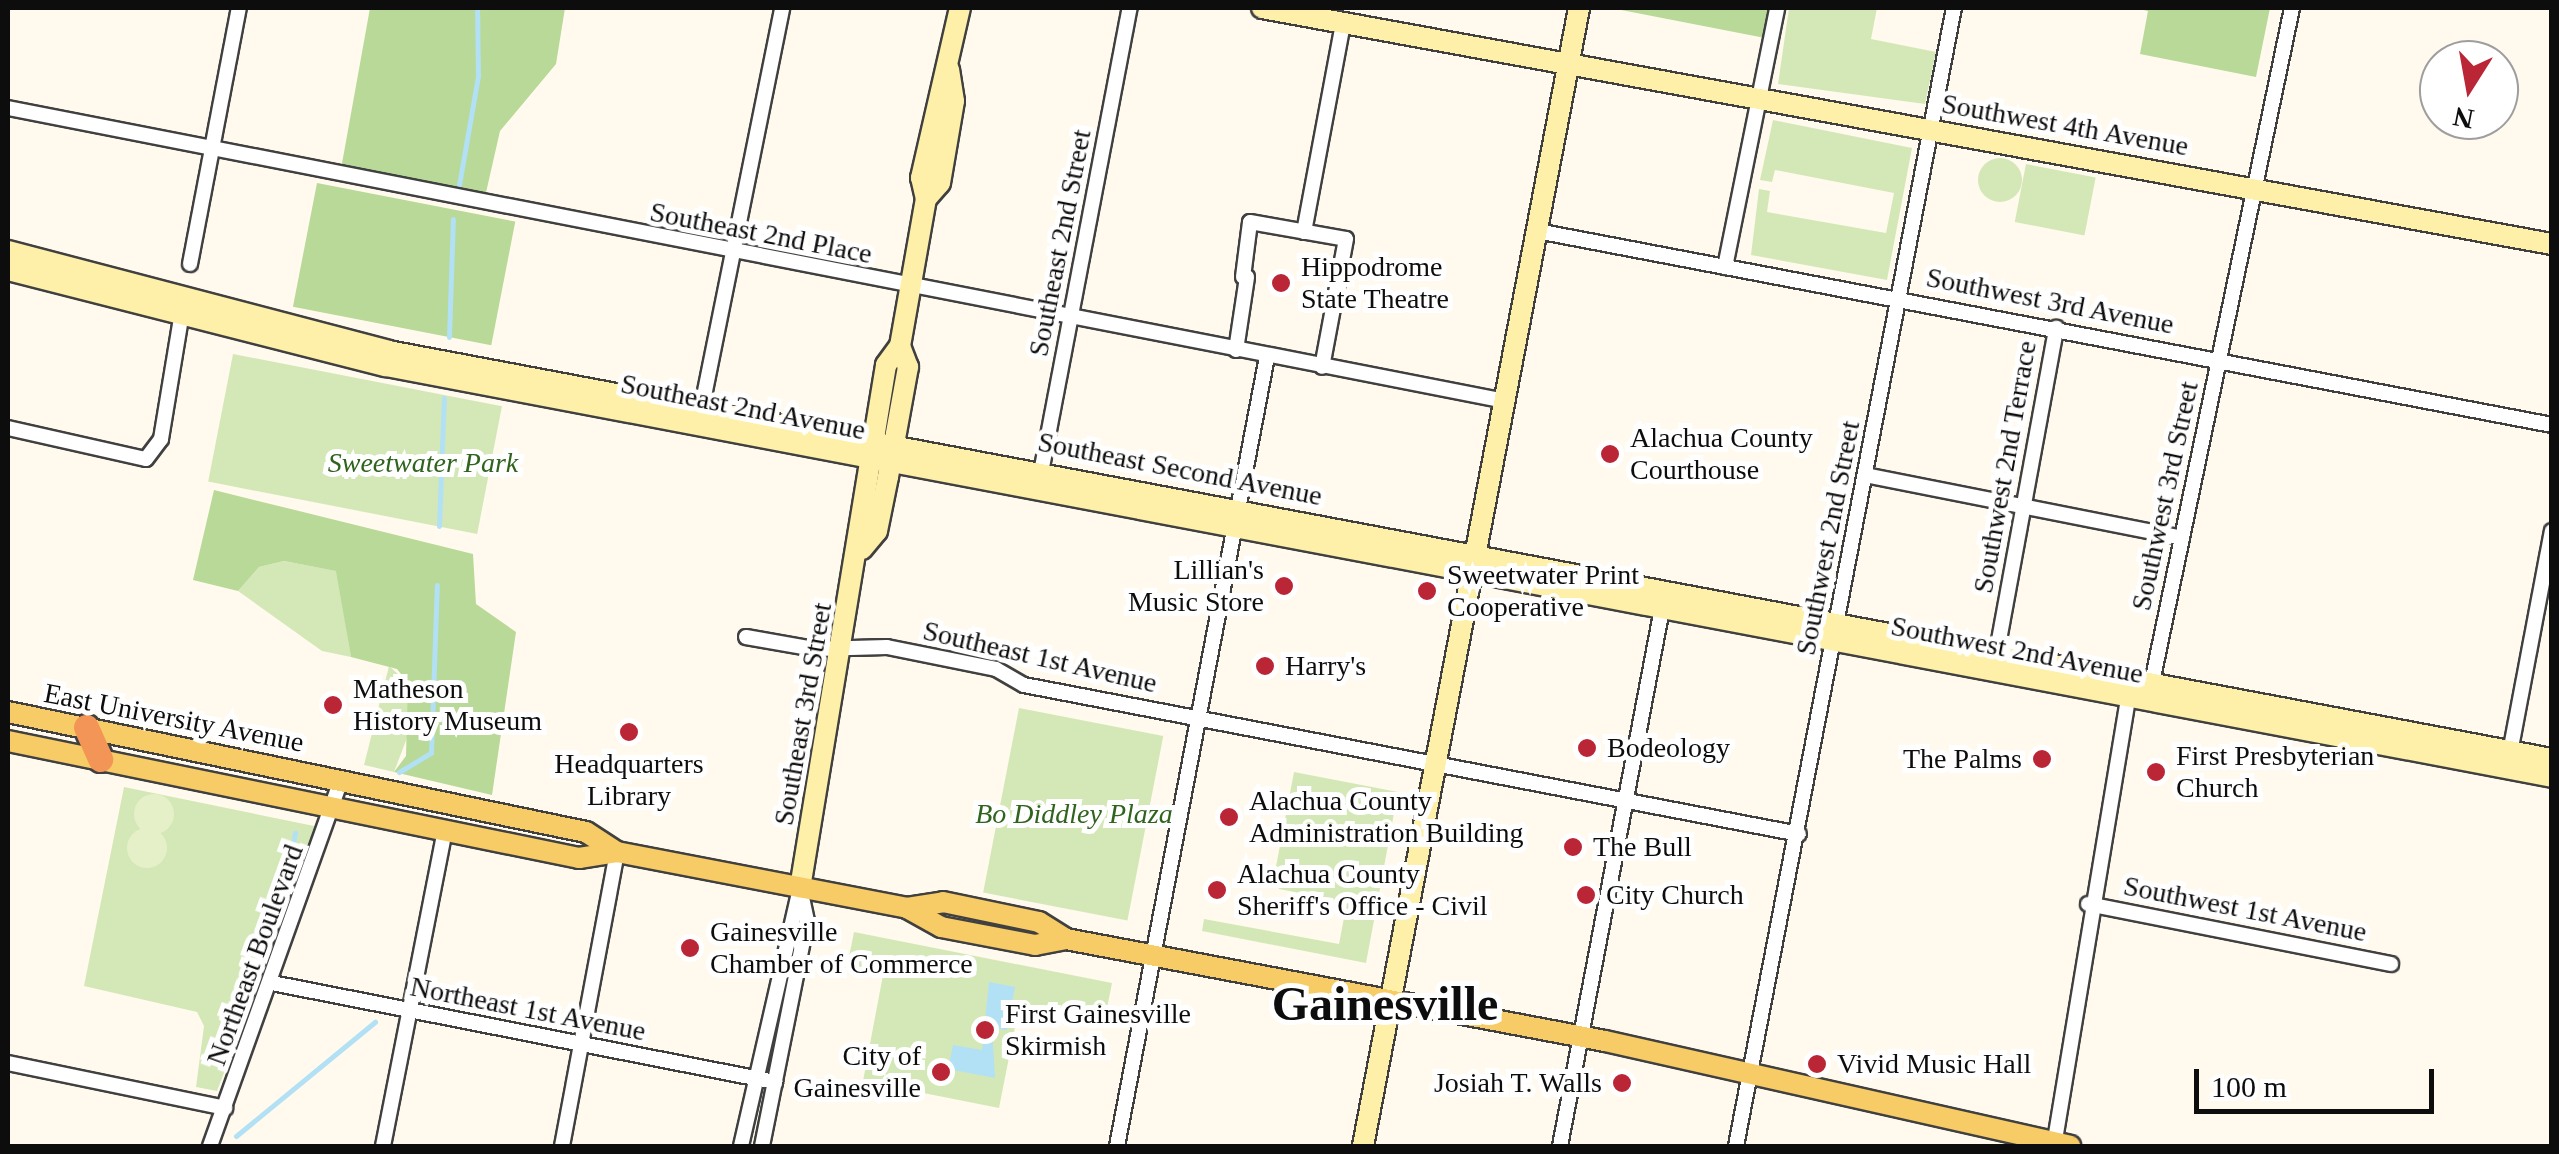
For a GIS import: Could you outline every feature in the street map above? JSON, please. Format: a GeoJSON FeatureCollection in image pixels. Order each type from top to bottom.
{"type":"FeatureCollection","features":[{"type":"Feature","properties":{"kind":"highway"},"geometry":{"type":"LineString","coordinates":[[86,727],[100,759]]}},
{"type":"Feature","properties":{"kind":"main road","name":"East University Avenue"},"geometry":{"type":"LineString","coordinates":[[8,712],[586,832],[617,852]]}},
{"type":"Feature","properties":{"kind":"main road","name":"East University Avenue"},"geometry":{"type":"LineString","coordinates":[[8,741],[579,858],[617,852],[907,908],[944,902],[1039,922],[1066,939],[1581,1036],[1749,1078],[2060,1145]]}},
{"type":"Feature","properties":{"kind":"street"},"geometry":{"type":"LineString","coordinates":[[190,264],[240,8]]}},
{"type":"Feature","properties":{"kind":"street"},"geometry":{"type":"LineString","coordinates":[[699,419],[736,254],[782,8]]}},
{"type":"Feature","properties":{"kind":"street","name":"Southeast 3rd Street"},"geometry":{"type":"LineString","coordinates":[[800,888],[862,549],[856,528],[886,366],[900,346],[926,199],[940,183],[954,101],[949,69],[960,8]]}},
{"type":"Feature","properties":{"kind":"street","name":"Southeast 2nd Street"},"geometry":{"type":"LineString","coordinates":[[1040,478],[1130,8]]}},
{"type":"Feature","properties":{"kind":"street","name":"Southwest 4th Avenue"},"geometry":{"type":"LineString","coordinates":[[1262,8],[1568,66],[2256,186],[2552,244]]}},
{"type":"Feature","properties":{"kind":"street"},"geometry":{"type":"LineString","coordinates":[[1363,1146],[1579,8]]}},
{"type":"Feature","properties":{"kind":"street"},"geometry":{"type":"LineString","coordinates":[[1725,266],[1777,8]]}},
{"type":"Feature","properties":{"kind":"street","name":"Southwest 2nd Street"},"geometry":{"type":"LineString","coordinates":[[1736,1146],[1779,944],[1954,8]]}},
{"type":"Feature","properties":{"kind":"street","name":"Southwest 3rd Street"},"geometry":{"type":"LineString","coordinates":[[2060,1145],[2088,904],[2182,538],[2292,8]]}},
{"type":"Feature","properties":{"kind":"street"},"geometry":{"type":"LineString","coordinates":[[1304,232],[1343,23]]}},
{"type":"Feature","properties":{"kind":"street","name":"Southeast 2nd Place"},"geometry":{"type":"LineString","coordinates":[[8,108],[910,289],[1505,402]]}},
{"type":"Feature","properties":{"kind":"street"},"geometry":{"type":"LineString","coordinates":[[1236,350],[1250,222],[1346,239],[1322,368]]}},
{"type":"Feature","properties":{"kind":"street","name":"Southwest 3rd Avenue"},"geometry":{"type":"LineString","coordinates":[[1537,232],[1898,297],[2552,425]]}},
{"type":"Feature","properties":{"kind":"street","name":"Southeast 2nd Avenue"},"geometry":{"type":"LineString","coordinates":[[8,250],[184,311]]}},
{"type":"Feature","properties":{"kind":"street","name":"Southeast 2nd Avenue"},"geometry":{"type":"LineString","coordinates":[[8,270],[553,391],[770,433],[1040,478]]}},
{"type":"Feature","properties":{"kind":"street"},"geometry":{"type":"LineString","coordinates":[[8,428],[138,462],[161,440],[184,311]]}},
{"type":"Feature","properties":{"kind":"street","name":"Southwest 2nd Terrace"},"geometry":{"type":"LineString","coordinates":[[1995,663],[2056,328]]}},
{"type":"Feature","properties":{"kind":"street","name":"Southeast 3rd Street"},"geometry":{"type":"LineString","coordinates":[[862,549],[877,532],[892,453],[908,367],[900,346]]}},
{"type":"Feature","properties":{"kind":"street"},"geometry":{"type":"LineString","coordinates":[[1117,1146],[1267,357]]}},
{"type":"Feature","properties":{"kind":"street"},"geometry":{"type":"LineString","coordinates":[[1866,475],[2182,538]]}},
{"type":"Feature","properties":{"kind":"street","name":"Southeast Second Avenue"},"geometry":{"type":"LineString","coordinates":[[1040,478],[1237,516]]}},
{"type":"Feature","properties":{"kind":"street"},"geometry":{"type":"LineString","coordinates":[[1237,516],[1836,632]]}},
{"type":"Feature","properties":{"kind":"street"},"geometry":{"type":"LineString","coordinates":[[2509,760],[2552,531]]}},
{"type":"Feature","properties":{"kind":"street"},"geometry":{"type":"LineString","coordinates":[[1475,564],[1662,609],[1836,632]]}},
{"type":"Feature","properties":{"kind":"street"},"geometry":{"type":"LineString","coordinates":[[1560,1146],[1662,609]]}},
{"type":"Feature","properties":{"kind":"street","name":"Southwest 2nd Avenue"},"geometry":{"type":"LineString","coordinates":[[1836,632],[2509,760],[2552,776]]}},
{"type":"Feature","properties":{"kind":"street","name":"Southeast 1st Avenue"},"geometry":{"type":"LineString","coordinates":[[746,637],[912,652],[1199,718],[1438,765]]}},
{"type":"Feature","properties":{"kind":"street","name":"Southwest 2nd Avenue"},"geometry":{"type":"LineString","coordinates":[[2509,760],[2552,759]]}},
{"type":"Feature","properties":{"kind":"street"},"geometry":{"type":"LineString","coordinates":[[1438,765],[1799,834]]}},
{"type":"Feature","properties":{"kind":"street","name":"Northeast Boulevard"},"geometry":{"type":"LineString","coordinates":[[210,1146],[335,807],[340,780]]}},
{"type":"Feature","properties":{"kind":"street"},"geometry":{"type":"LineString","coordinates":[[383,1146],[445,831]]}},
{"type":"Feature","properties":{"kind":"street"},"geometry":{"type":"LineString","coordinates":[[562,1146],[617,852]]}},
{"type":"Feature","properties":{"kind":"street"},"geometry":{"type":"LineString","coordinates":[[741,1146],[800,888]]}},
{"type":"Feature","properties":{"kind":"street"},"geometry":{"type":"LineString","coordinates":[[762,1146],[807,921],[800,888]]}},
{"type":"Feature","properties":{"kind":"street","name":"Southwest 1st Avenue"},"geometry":{"type":"LineString","coordinates":[[2088,904],[2391,964]]}},
{"type":"Feature","properties":{"kind":"street","name":"Northeast 1st Avenue"},"geometry":{"type":"LineString","coordinates":[[272,983],[775,1082]]}},
{"type":"Feature","properties":{"kind":"street"},"geometry":{"type":"LineString","coordinates":[[8,1063],[225,1108]]}},
{"type":"Feature","properties":{"kind":"green space"},"geometry":{"type":"Polygon","coordinates":[[[370,8],[565,8],[556,64],[500,131],[485,197],[341,169],[370,8]]]}},
{"type":"Feature","properties":{"kind":"green space"},"geometry":{"type":"Polygon","coordinates":[[[1611,8],[1771,8],[1765,38],[1611,8]]]}},
{"type":"Feature","properties":{"kind":"green space"},"geometry":{"type":"Polygon","coordinates":[[[1789,8],[1877,8],[1871,39],[1936,52],[1925,104],[1778,84],[1789,8]]]}},
{"type":"Feature","properties":{"kind":"green space"},"geometry":{"type":"Polygon","coordinates":[[[2135,8],[2270,8],[2256,77],[2140,54],[2148,11],[2135,8]]]}},
{"type":"Feature","properties":{"kind":"green space"},"geometry":{"type":"Polygon","coordinates":[[[1773,120],[1912,148],[1887,280],[1751,255],[1759,189],[1770,191],[1767,212],[1886,233],[1894,193],[1775,170],[1772,182],[1760,180],[1773,120]]]}},
{"type":"Feature","properties":{"kind":"green space"},"geometry":{"type":"Polygon","coordinates":[[[2000,158],[2015,165],[2022,180],[2015,195],[2000,202],[1985,195],[1978,180],[1985,165],[2000,158]]]}},
{"type":"Feature","properties":{"kind":"green space"},"geometry":{"type":"Polygon","coordinates":[[[2026,164],[2096,178],[2084,235],[2015,222],[2026,164]]]}},
{"type":"Feature","properties":{"kind":"green space"},"geometry":{"type":"Polygon","coordinates":[[[317,183],[515,222],[491,345],[293,307],[317,183]]]}},
{"type":"Feature","properties":{"kind":"green space","name":"Sweetwater Park"},"geometry":{"type":"Polygon","coordinates":[[[233,354],[502,406],[477,534],[208,482],[233,354]]]}},
{"type":"Feature","properties":{"kind":"green space"},"geometry":{"type":"Polygon","coordinates":[[[214,490],[473,554],[476,604],[516,632],[492,795],[394,772],[406,756],[408,683],[397,669],[351,657],[336,571],[284,561],[259,567],[238,591],[193,580],[214,490]]]}},
{"type":"Feature","properties":{"kind":"green space"},"geometry":{"type":"Polygon","coordinates":[[[284,561],[337,571],[351,657],[322,651],[238,591],[259,567],[284,561]]]}},
{"type":"Feature","properties":{"kind":"green space"},"geometry":{"type":"Polygon","coordinates":[[[389,666],[408,683],[410,730],[394,772],[364,765],[389,666]]]}},
{"type":"Feature","properties":{"kind":"green space","name":"Bo Diddley Plaza"},"geometry":{"type":"Polygon","coordinates":[[[1019,708],[1163,736],[1127,921],[983,893],[1019,708]]]}},
{"type":"Feature","properties":{"kind":"green space"},"geometry":{"type":"Polygon","coordinates":[[[1294,772],[1398,792],[1366,963],[1202,931],[1204,919],[1339,944],[1347,902],[1279,889],[1274,877],[1294,772]]]}},
{"type":"Feature","properties":{"kind":"green space"},"geometry":{"type":"Polygon","coordinates":[[[124,787],[319,827],[217,1091],[196,1087],[204,1026],[197,1012],[84,986],[124,787]]]}},
{"type":"Feature","properties":{"kind":"green space"},"geometry":{"type":"Polygon","coordinates":[[[154,794],[168,800],[174,814],[168,828],[154,834],[140,828],[134,814],[140,800],[154,794]]]}},
{"type":"Feature","properties":{"kind":"green space"},"geometry":{"type":"Polygon","coordinates":[[[147,828],[161,834],[167,848],[161,862],[147,868],[133,862],[127,848],[133,834],[147,828]]]}},
{"type":"Feature","properties":{"kind":"green space"},"geometry":{"type":"Polygon","coordinates":[[[854,932],[1112,983],[1106,1013],[1016,1022],[999,1108],[863,1081],[883,975],[847,967],[854,932]]]}},
{"type":"Feature","properties":{"kind":"water"},"geometry":{"type":"Polygon","coordinates":[[[989,982],[1015,987],[1007,1030],[992,1028],[995,1078],[948,1069],[953,1045],[982,1050],[989,982]]]}},
{"type":"Feature","properties":{"kind":"waterway"},"geometry":{"type":"LineString","coordinates":[[459,185],[478,76],[477,8]]}},
{"type":"Feature","properties":{"kind":"waterway"},"geometry":{"type":"LineString","coordinates":[[449,337],[453,219]]}},
{"type":"Feature","properties":{"kind":"waterway"},"geometry":{"type":"LineString","coordinates":[[439,526],[444,398]]}},
{"type":"Feature","properties":{"kind":"waterway"},"geometry":{"type":"LineString","coordinates":[[399,772],[431,753],[437,585]]}},
{"type":"Feature","properties":{"kind":"waterway"},"geometry":{"type":"LineString","coordinates":[[277,929],[295,833]]}},
{"type":"Feature","properties":{"kind":"waterway"},"geometry":{"type":"LineString","coordinates":[[236,1136],[375,1022]]}},
{"type":"Feature","properties":{"kind":"place","name":"Hippodrome State Theatre"},"geometry":{"type":"Point","coordinates":[1281,283]}},
{"type":"Feature","properties":{"kind":"place","name":"Alachua County Courthouse"},"geometry":{"type":"Point","coordinates":[1610,454]}},
{"type":"Feature","properties":{"kind":"place","name":"Lillian's Music Store"},"geometry":{"type":"Point","coordinates":[1284,586]}},
{"type":"Feature","properties":{"kind":"place","name":"Sweetwater Print Cooperative"},"geometry":{"type":"Point","coordinates":[1427,591]}},
{"type":"Feature","properties":{"kind":"place","name":"Harry's"},"geometry":{"type":"Point","coordinates":[1265,666]}},
{"type":"Feature","properties":{"kind":"place","name":"Matheson History Museum"},"geometry":{"type":"Point","coordinates":[333,705]}},
{"type":"Feature","properties":{"kind":"place","name":"Headquarters Library"},"geometry":{"type":"Point","coordinates":[629,732]}},
{"type":"Feature","properties":{"kind":"place","name":"Bodeology"},"geometry":{"type":"Point","coordinates":[1587,748]}},
{"type":"Feature","properties":{"kind":"place","name":"The Palms"},"geometry":{"type":"Point","coordinates":[2042,759]}},
{"type":"Feature","properties":{"kind":"place","name":"First Presbyterian Church"},"geometry":{"type":"Point","coordinates":[2156,772]}},
{"type":"Feature","properties":{"kind":"place","name":"Alachua County Administration Building"},"geometry":{"type":"Point","coordinates":[1229,817]}},
{"type":"Feature","properties":{"kind":"place","name":"The Bull"},"geometry":{"type":"Point","coordinates":[1573,847]}},
{"type":"Feature","properties":{"kind":"place","name":"Alachua County Sheriff's Office - Civil"},"geometry":{"type":"Point","coordinates":[1217,890]}},
{"type":"Feature","properties":{"kind":"place","name":"City Church"},"geometry":{"type":"Point","coordinates":[1586,895]}},
{"type":"Feature","properties":{"kind":"place","name":"Gainesville Chamber of Commerce"},"geometry":{"type":"Point","coordinates":[690,948]}},
{"type":"Feature","properties":{"kind":"place","name":"First Gainesville Skirmish"},"geometry":{"type":"Point","coordinates":[985,1030]}},
{"type":"Feature","properties":{"kind":"place","name":"Vivid Music Hall"},"geometry":{"type":"Point","coordinates":[1817,1064]}},
{"type":"Feature","properties":{"kind":"place","name":"City of Gainesville"},"geometry":{"type":"Point","coordinates":[941,1072]}},
{"type":"Feature","properties":{"kind":"place","name":"Josiah T. Walls"},"geometry":{"type":"Point","coordinates":[1622,1083]}},
{"type":"Feature","properties":{"kind":"district","name":"Gainesville"},"geometry":{"type":"Point","coordinates":[1385,1004]}}]}
